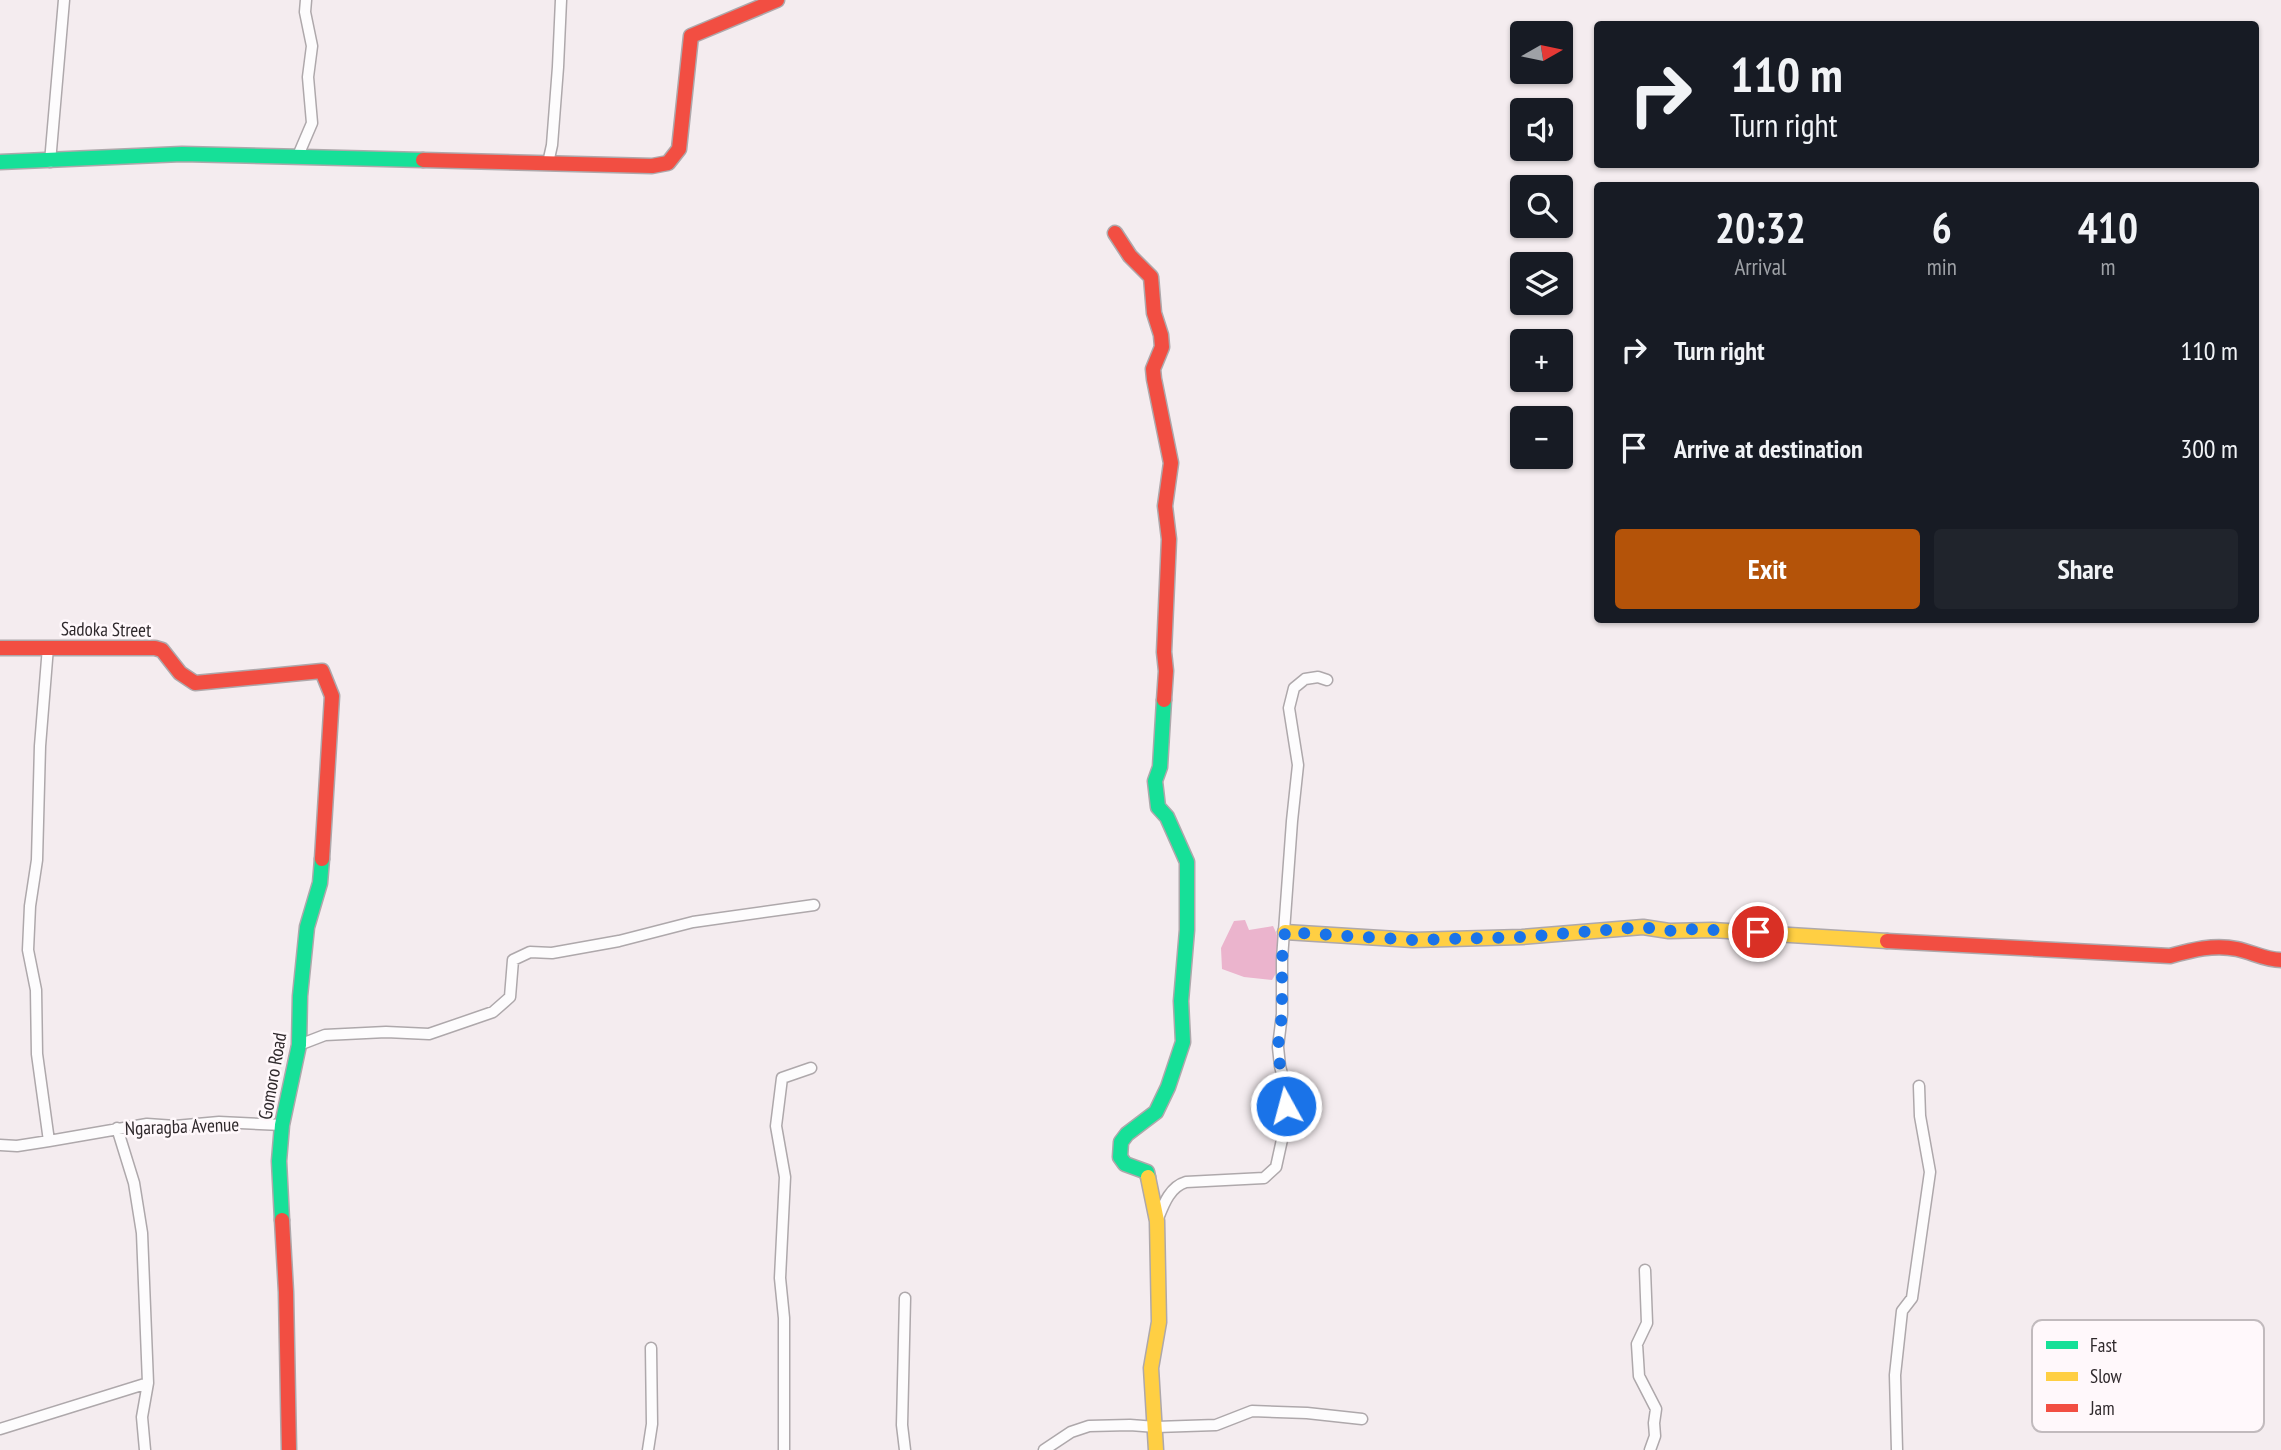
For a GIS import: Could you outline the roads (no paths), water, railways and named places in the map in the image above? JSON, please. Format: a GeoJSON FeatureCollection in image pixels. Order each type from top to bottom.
{"type":"FeatureCollection","features":[{"type":"Feature","properties":{"kind":"street"},"geometry":{"type":"LineString","coordinates":[[50,162],[64,0]]}},
{"type":"Feature","properties":{"kind":"street"},"geometry":{"type":"LineString","coordinates":[[297,158],[312,123],[308,77],[312,47],[304,12],[306,0]]}},
{"type":"Feature","properties":{"kind":"street"},"geometry":{"type":"LineString","coordinates":[[548,163],[552,145],[561,0]]}},
{"type":"Feature","properties":{"kind":"street"},"geometry":{"type":"LineString","coordinates":[[0,162],[50,162],[181,154],[652,166],[668,163],[679,149],[691,36],[777,0]]}},
{"type":"Feature","properties":{"kind":"street"},"geometry":{"type":"LineString","coordinates":[[1115,233],[1130,256],[1151,277],[1154,313],[1161,335],[1162,347],[1153,369],[1171,463],[1165,506],[1169,539],[1164,652],[1167,671],[1160,767],[1155,781],[1158,807],[1167,817],[1187,862],[1181,1001],[1184,1042],[1156,1112],[1127,1134],[1121,1142],[1120,1157],[1125,1164],[1147,1172],[1157,1221],[1159,1322],[1151,1368],[1156,1450]]}},
{"type":"Feature","properties":{"kind":"street"},"geometry":{"type":"LineString","coordinates":[[48,647],[40,746],[37,860],[30,906],[28,950],[36,990],[37,1054],[49,1141]]}},
{"type":"Feature","properties":{"kind":"street","name":"Sadoka Street"},"geometry":{"type":"LineString","coordinates":[[0,648],[155,648],[162,650],[180,673],[195,683],[322,671]]}},
{"type":"Feature","properties":{"kind":"street","name":"Gomoro Road"},"geometry":{"type":"LineString","coordinates":[[289,1450],[286,1293],[279,1161],[282,1125],[299,1045],[300,996],[307,927],[320,883],[332,696],[322,671]]}},
{"type":"Feature","properties":{"kind":"street"},"geometry":{"type":"LineString","coordinates":[[1157,1221],[1164,1203],[1178,1184],[1264,1178],[1276,1167],[1285,1126],[1285,1086],[1278,1047],[1282,1014],[1282,959],[1298,765],[1289,708],[1294,688],[1305,679],[1318,677],[1326,680]]}},
{"type":"Feature","properties":{"kind":"street"},"geometry":{"type":"LineString","coordinates":[[299,1045],[325,1035],[386,1031],[429,1034],[493,1012],[510,997],[513,960],[530,952],[552,953],[619,941],[693,922],[814,905]]}},
{"type":"Feature","properties":{"kind":"street"},"geometry":{"type":"LineString","coordinates":[[1285,932],[1413,940],[1522,937],[1643,927],[1669,931],[1687,929],[1758,932],[1824,938],[2170,956],[2202,948],[2232,948],[2269,960],[2281,960]]}},
{"type":"Feature","properties":{"kind":"street"},"geometry":{"type":"LineString","coordinates":[[784,1450],[784,1318],[780,1278],[785,1177],[776,1126],[782,1079],[811,1069]]}},
{"type":"Feature","properties":{"kind":"street"},"geometry":{"type":"LineString","coordinates":[[1897,1450],[1895,1375],[1902,1311],[1912,1298],[1930,1172],[1920,1116],[1919,1086]]}},
{"type":"Feature","properties":{"kind":"street","name":"Ngaragba Avenue"},"geometry":{"type":"LineString","coordinates":[[0,1144],[17,1146],[147,1124],[175,1126],[219,1122],[282,1125]]}},
{"type":"Feature","properties":{"kind":"street"},"geometry":{"type":"LineString","coordinates":[[117,1128],[134,1183],[142,1233],[148,1383],[142,1417],[145,1450]]}},
{"type":"Feature","properties":{"kind":"street"},"geometry":{"type":"LineString","coordinates":[[1645,1270],[1647,1322],[1637,1344],[1639,1376],[1656,1409],[1655,1436],[1650,1450]]}},
{"type":"Feature","properties":{"kind":"street"},"geometry":{"type":"LineString","coordinates":[[905,1298],[902,1425],[905,1450]]}},
{"type":"Feature","properties":{"kind":"street"},"geometry":{"type":"LineString","coordinates":[[648,1450],[652,1424],[651,1348]]}},
{"type":"Feature","properties":{"kind":"street"},"geometry":{"type":"LineString","coordinates":[[0,1429],[148,1383]]}},
{"type":"Feature","properties":{"kind":"street"},"geometry":{"type":"LineString","coordinates":[[1044,1450],[1071,1432],[1089,1426],[1216,1425],[1251,1411],[1362,1419]]}}]}
